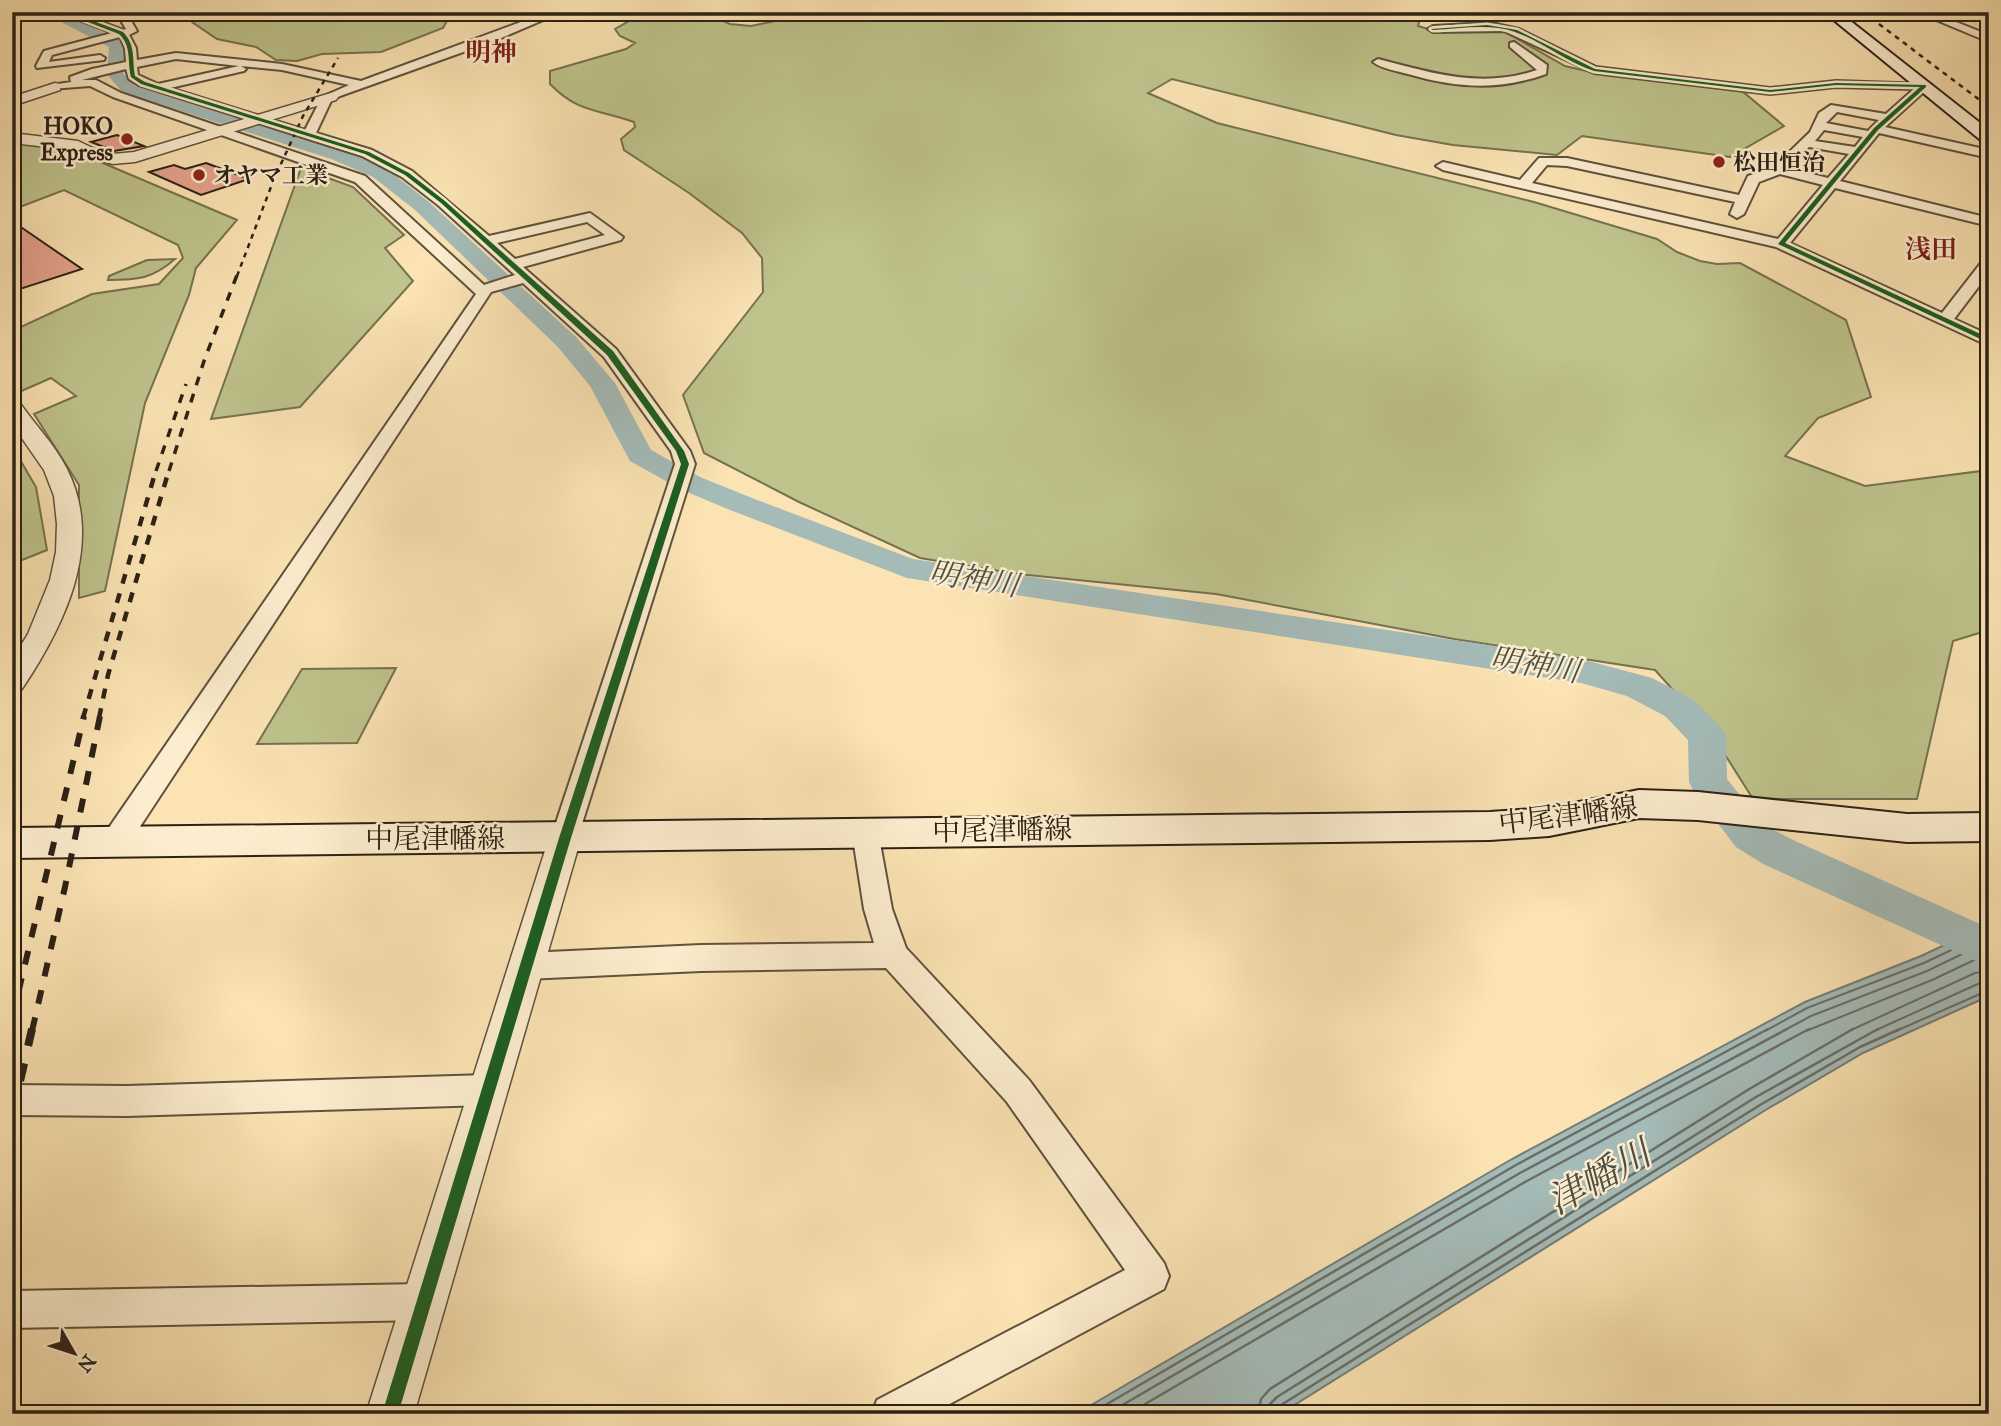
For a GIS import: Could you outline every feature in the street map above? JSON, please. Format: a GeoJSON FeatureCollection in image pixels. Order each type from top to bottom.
{"type":"FeatureCollection","features":[{"type":"Feature","properties":{"kind":"main road"},"geometry":{"type":"LineString","coordinates":[[1830,12],[1989,138]]}},
{"type":"Feature","properties":{"kind":"main road","name":"中尾津幡線"},"geometry":{"type":"LineString","coordinates":[[12,843],[1490,826],[1549,822],[1639,804],[1698,806],[1906,828],[1989,827]]}},
{"type":"Feature","properties":{"kind":"street"},"geometry":{"type":"LineString","coordinates":[[64,12],[117,34],[132,46],[151,52],[258,64],[362,85]]}},
{"type":"Feature","properties":{"kind":"street"},"geometry":{"type":"LineString","coordinates":[[100,58],[41,66],[48,53],[132,31],[121,12]]}},
{"type":"Feature","properties":{"kind":"street"},"geometry":{"type":"LineString","coordinates":[[12,138],[78,146],[113,159],[135,157],[331,97],[557,12]]}},
{"type":"Feature","properties":{"kind":"street"},"geometry":{"type":"LineString","coordinates":[[1922,12],[1989,38]]}},
{"type":"Feature","properties":{"kind":"street"},"geometry":{"type":"LineString","coordinates":[[1378,62],[1442,80],[1485,84],[1518,80],[1542,72],[1543,67],[1518,47],[1481,35],[1430,24],[1505,28],[1570,61],[1594,70],[1770,91],[1836,84],[1924,86]]}},
{"type":"Feature","properties":{"kind":"street"},"geometry":{"type":"LineString","coordinates":[[94,39],[100,48],[96,71]]}},
{"type":"Feature","properties":{"kind":"street"},"geometry":{"type":"LineString","coordinates":[[132,46],[127,66],[133,77],[143,83],[368,153],[407,174],[443,202],[519,274],[610,352],[680,451],[685,464],[565,838],[390,1414]]}},
{"type":"Feature","properties":{"kind":"street"},"geometry":{"type":"LineString","coordinates":[[12,102],[96,71],[176,56]]}},
{"type":"Feature","properties":{"kind":"street"},"geometry":{"type":"LineString","coordinates":[[158,87],[258,64]]}},
{"type":"Feature","properties":{"kind":"street"},"geometry":{"type":"LineString","coordinates":[[55,88],[92,82],[117,95],[226,129],[360,179],[489,288]]}},
{"type":"Feature","properties":{"kind":"street"},"geometry":{"type":"LineString","coordinates":[[1780,244],[1873,132],[1924,86]]}},
{"type":"Feature","properties":{"kind":"street"},"geometry":{"type":"LineString","coordinates":[[309,135],[326,100],[331,97]]}},
{"type":"Feature","properties":{"kind":"street"},"geometry":{"type":"LineString","coordinates":[[1730,231],[1753,179],[1779,170],[1816,133],[1823,116],[1835,108],[1888,118]]}},
{"type":"Feature","properties":{"kind":"street"},"geometry":{"type":"LineString","coordinates":[[1819,125],[1873,132],[1989,154]]}},
{"type":"Feature","properties":{"kind":"street"},"geometry":{"type":"LineString","coordinates":[[1807,143],[1857,151]]}},
{"type":"Feature","properties":{"kind":"street"},"geometry":{"type":"LineString","coordinates":[[1524,184],[1544,161],[1567,162],[1743,200]]}},
{"type":"Feature","properties":{"kind":"street"},"geometry":{"type":"LineString","coordinates":[[1443,166],[1780,244],[1989,341]]}},
{"type":"Feature","properties":{"kind":"street"},"geometry":{"type":"LineString","coordinates":[[1779,170],[1989,222]]}},
{"type":"Feature","properties":{"kind":"street"},"geometry":{"type":"LineString","coordinates":[[117,840],[484,293],[519,274],[616,237],[590,217],[487,242]]}},
{"type":"Feature","properties":{"kind":"street"},"geometry":{"type":"LineString","coordinates":[[1944,321],[1989,262]]}},
{"type":"Feature","properties":{"kind":"street"},"geometry":{"type":"LineString","coordinates":[[12,408],[56,471],[69,507],[69,541],[67,571],[53,609],[12,682]]}},
{"type":"Feature","properties":{"kind":"street"},"geometry":{"type":"LineString","coordinates":[[865,832],[878,909],[893,955],[1018,1091],[1151,1276],[891,1414]]}},
{"type":"Feature","properties":{"kind":"street"},"geometry":{"type":"LineString","coordinates":[[526,966],[701,958],[893,955]]}},
{"type":"Feature","properties":{"kind":"street"},"geometry":{"type":"LineString","coordinates":[[12,1100],[127,1101],[488,1090]]}},
{"type":"Feature","properties":{"kind":"street"},"geometry":{"type":"LineString","coordinates":[[12,1310],[423,1302]]}},
{"type":"Feature","properties":{"kind":"green space"},"geometry":{"type":"Polygon","coordinates":[[[185,12],[447,12],[448,19],[443,28],[381,52],[322,54],[297,61],[276,60],[256,47],[217,39],[192,22],[185,12]]]}},
{"type":"Feature","properties":{"kind":"green space"},"geometry":{"type":"Polygon","coordinates":[[[652,12],[703,12],[730,24],[751,26],[795,17],[794,12],[1422,12],[1418,26],[1435,31],[1502,30],[1565,66],[1591,72],[1742,91],[1784,126],[1730,157],[1582,136],[1557,155],[1453,145],[1396,135],[1172,79],[1148,93],[1217,123],[1534,202],[1657,239],[1677,252],[1700,261],[1717,264],[1740,263],[1846,320],[1871,397],[1818,418],[1785,456],[1865,486],[1989,470],[1989,630],[1953,641],[1917,799],[1753,799],[1710,731],[1655,670],[1454,639],[1216,594],[1018,574],[920,558],[799,502],[704,453],[683,395],[763,292],[762,258],[742,233],[689,193],[624,150],[621,139],[635,127],[634,122],[579,105],[550,84],[550,71],[626,49],[635,43],[620,36],[615,29],[638,16],[652,12]]]}},
{"type":"Feature","properties":{"kind":"green space"},"geometry":{"type":"Polygon","coordinates":[[[12,142],[70,149],[237,220],[196,268],[189,295],[145,403],[105,591],[79,598],[79,485],[34,414],[76,396],[51,378],[17,393],[12,387],[12,344],[16,343],[12,331],[92,294],[159,284],[183,258],[178,245],[64,190],[12,210],[12,142]]]}},
{"type":"Feature","properties":{"kind":"green space"},"geometry":{"type":"Polygon","coordinates":[[[301,168],[353,187],[404,235],[385,248],[413,281],[300,407],[211,419],[301,168]]]}},
{"type":"Feature","properties":{"kind":"green space"},"geometry":{"type":"Polygon","coordinates":[[[175,259],[159,271],[144,277],[108,280],[109,276],[147,260],[175,259]]]}},
{"type":"Feature","properties":{"kind":"green space"},"geometry":{"type":"Polygon","coordinates":[[[12,446],[36,487],[47,550],[12,564],[12,446]]]}},
{"type":"Feature","properties":{"kind":"green space"},"geometry":{"type":"Polygon","coordinates":[[[396,668],[357,743],[257,744],[302,669],[396,668]]]}},
{"type":"Feature","properties":{"kind":"water","name":"津幡川"},"geometry":{"type":"Polygon","coordinates":[[[1989,924],[1989,996],[1863,1053],[1764,1111],[1280,1414],[1076,1414],[1512,1159],[1805,1002],[1921,956],[1989,924]]]}},
{"type":"Feature","properties":{"kind":"building"},"geometry":{"type":"Polygon","coordinates":[[[117,135],[144,146],[114,151],[91,142],[117,135]]]}},
{"type":"Feature","properties":{"kind":"building","name":"オヤマ工業"},"geometry":{"type":"Polygon","coordinates":[[[206,163],[249,179],[201,195],[149,172],[174,165],[185,169],[206,163]]]}},
{"type":"Feature","properties":{"kind":"building"},"geometry":{"type":"Polygon","coordinates":[[[12,221],[82,269],[20,289],[12,283],[12,221]]]}},
{"type":"Feature","properties":{"kind":"waterway","name":"明神川"},"geometry":{"type":"LineString","coordinates":[[49,12],[117,45],[115,74],[128,88],[338,155],[380,173],[422,206],[567,342],[602,383],[640,455],[690,483],[907,568],[1581,671],[1639,687],[1678,707],[1707,736],[1708,782],[1750,836],[1778,852],[1989,948]]}},
{"type":"Feature","properties":{"kind":"waterway"},"geometry":{"type":"LineString","coordinates":[[1917,12],[1950,26]]}},
{"type":"Feature","properties":{"kind":"railway"},"geometry":{"type":"LineString","coordinates":[[1863,12],[1989,107]]}},
{"type":"Feature","properties":{"kind":"railway"},"geometry":{"type":"LineString","coordinates":[[1952,12],[1989,27]]}},
{"type":"Feature","properties":{"kind":"railway"},"geometry":{"type":"LineString","coordinates":[[237,276],[274,179],[303,116],[338,58]]}},
{"type":"Feature","properties":{"kind":"railway"},"geometry":{"type":"LineString","coordinates":[[169,471],[204,361],[237,275]]}},
{"type":"Feature","properties":{"kind":"railway"},"geometry":{"type":"LineString","coordinates":[[156,471],[186,384]]}},
{"type":"Feature","properties":{"kind":"railway"},"geometry":{"type":"LineString","coordinates":[[83,718],[156,470]]}},
{"type":"Feature","properties":{"kind":"railway"},"geometry":{"type":"LineString","coordinates":[[99,718],[108,675],[169,470]]}},
{"type":"Feature","properties":{"kind":"railway"},"geometry":{"type":"LineString","coordinates":[[12,1019],[84,716]]}},
{"type":"Feature","properties":{"kind":"railway"},"geometry":{"type":"LineString","coordinates":[[32,1031],[100,716]]}},
{"type":"Feature","properties":{"kind":"railway"},"geometry":{"type":"LineString","coordinates":[[12,1116],[32,1029]]}},
{"type":"Feature","properties":{"kind":"cycle path"},"geometry":{"type":"LineString","coordinates":[[64,12],[121,33],[131,48],[133,77],[143,83],[367,153],[407,174],[443,202],[610,353],[680,451],[685,464],[565,838],[390,1414]]}},
{"type":"Feature","properties":{"kind":"cycle path"},"geometry":{"type":"LineString","coordinates":[[1433,29],[1478,26],[1505,28],[1526,35],[1594,70],[1770,91],[1836,84],[1924,86],[1876,129],[1781,244],[1989,341]]}},
{"type":"Feature","properties":{"kind":"place","name":"HOKO Express"},"geometry":{"type":"Point","coordinates":[127,139]}},
{"type":"Feature","properties":{"kind":"place","name":"松田恒治"},"geometry":{"type":"Point","coordinates":[1719,162]}},
{"type":"Feature","properties":{"kind":"place","name":"オヤマ工業"},"geometry":{"type":"Point","coordinates":[199,175]}},
{"type":"Feature","properties":{"kind":"district","name":"明神"},"geometry":{"type":"Point","coordinates":[491,52]}},
{"type":"Feature","properties":{"kind":"district","name":"浅田"},"geometry":{"type":"Point","coordinates":[1931,249]}}]}
